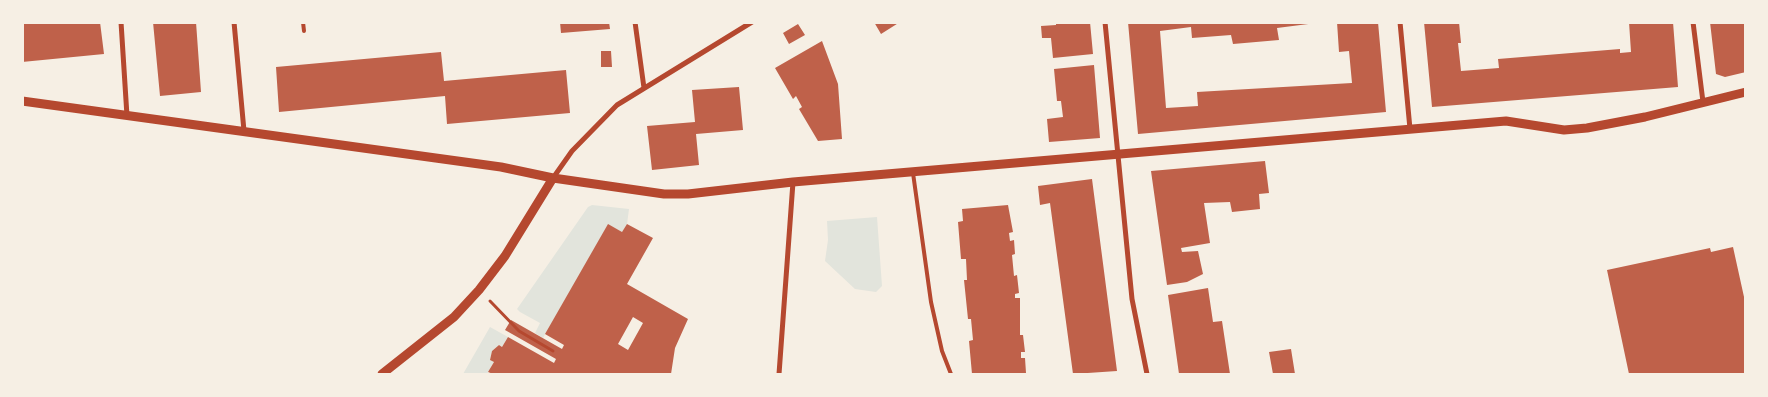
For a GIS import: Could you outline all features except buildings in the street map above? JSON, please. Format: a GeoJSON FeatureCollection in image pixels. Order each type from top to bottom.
{"type":"FeatureCollection","features":[{"type":"Feature","properties":{"kind":"street"},"geometry":{"type":"LineString","coordinates":[[121,22],[127,116]]}},
{"type":"Feature","properties":{"kind":"street"},"geometry":{"type":"LineString","coordinates":[[234,22],[244,132]]}},
{"type":"Feature","properties":{"kind":"street"},"geometry":{"type":"LineString","coordinates":[[635,22],[644,88]]}},
{"type":"Feature","properties":{"kind":"street"},"geometry":{"type":"LineString","coordinates":[[382,374],[454,317],[479,290],[505,256],[572,152],[617,105],[752,22]]}},
{"type":"Feature","properties":{"kind":"street"},"geometry":{"type":"LineString","coordinates":[[1105,22],[1132,299],[1147,374]]}},
{"type":"Feature","properties":{"kind":"street"},"geometry":{"type":"LineString","coordinates":[[1400,22],[1410,129]]}},
{"type":"Feature","properties":{"kind":"street"},"geometry":{"type":"LineString","coordinates":[[1693,22],[1703,102]]}},
{"type":"Feature","properties":{"kind":"street"},"geometry":{"type":"LineString","coordinates":[[22,101],[501,168],[554,178],[680,194],[793,182],[1506,121],[1564,130],[1587,128],[1746,92]]}},
{"type":"Feature","properties":{"kind":"street"},"geometry":{"type":"LineString","coordinates":[[779,374],[793,182]]}},
{"type":"Feature","properties":{"kind":"lane"},"geometry":{"type":"LineString","coordinates":[[303,22],[304,31]]}},
{"type":"Feature","properties":{"kind":"lane"},"geometry":{"type":"LineString","coordinates":[[913,172],[931,302],[942,351],[951,374]]}},
{"type":"Feature","properties":{"kind":"path"},"geometry":{"type":"LineString","coordinates":[[479,290],[520,331],[553,351]]}},
{"type":"Feature","properties":{"kind":"shaded area"},"geometry":{"type":"Polygon","coordinates":[[[592,205],[629,209],[627,224],[622,232],[608,225],[543,338],[535,333],[540,323],[517,309],[588,207],[592,205]]]}},
{"type":"Feature","properties":{"kind":"shaded area"},"geometry":{"type":"Polygon","coordinates":[[[877,217],[882,286],[876,292],[855,289],[825,261],[828,240],[827,221],[877,217]]]}},
{"type":"Feature","properties":{"kind":"shaded area"},"geometry":{"type":"Polygon","coordinates":[[[490,327],[508,337],[502,347],[499,345],[492,351],[490,360],[494,362],[487,374],[463,374],[490,327]]]}}]}
